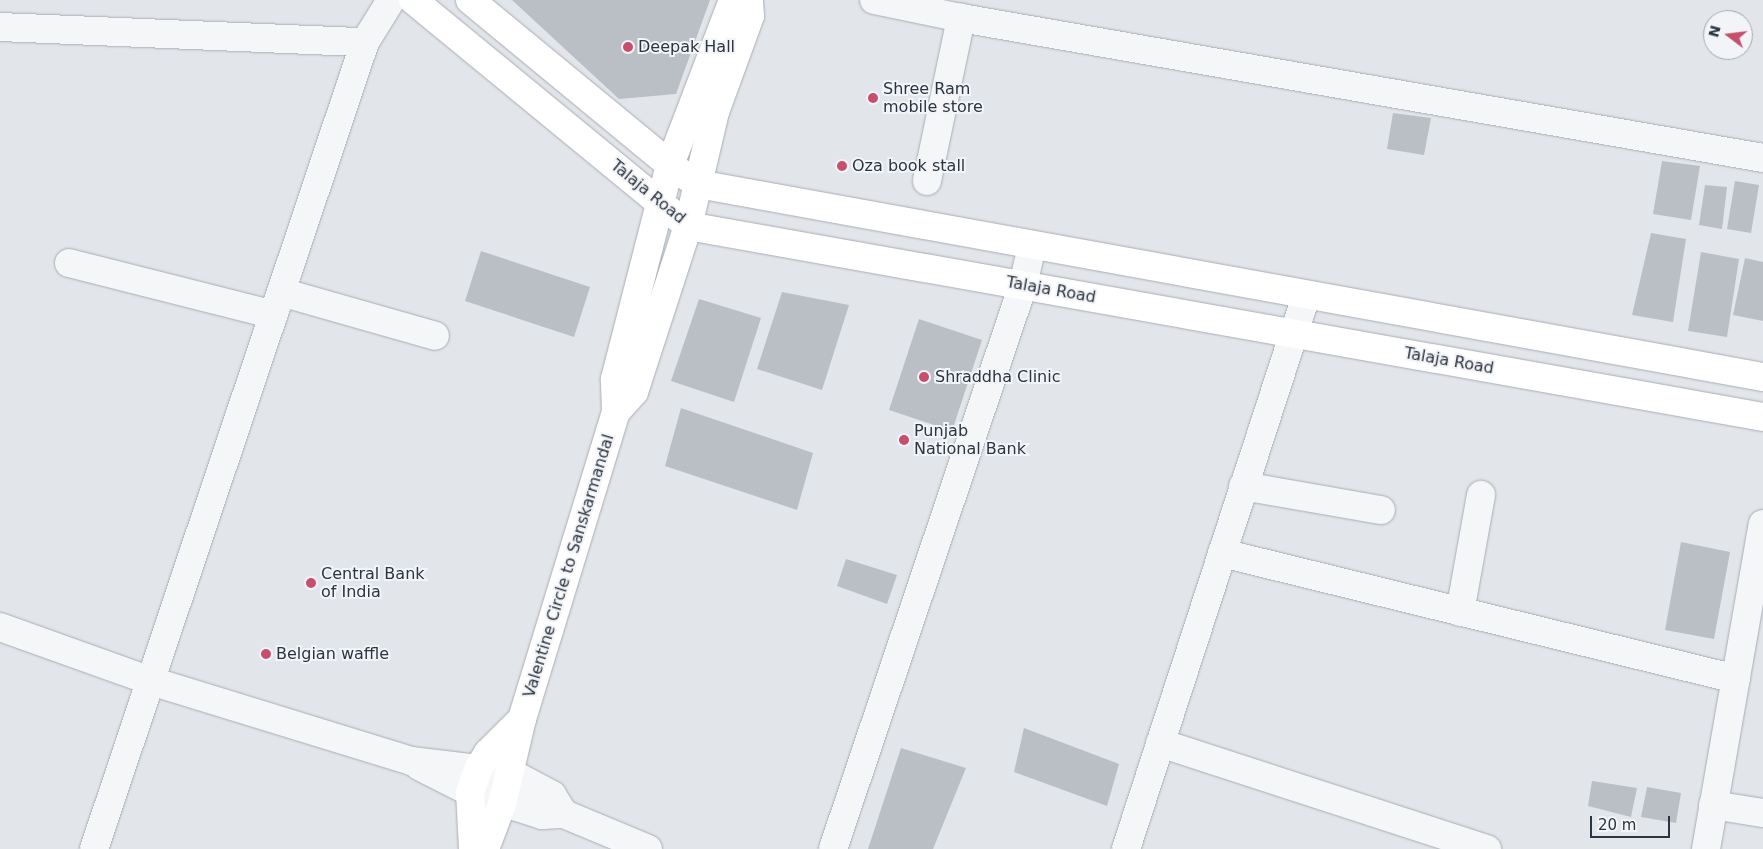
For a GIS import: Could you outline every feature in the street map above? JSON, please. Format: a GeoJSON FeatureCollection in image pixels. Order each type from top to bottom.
{"type":"FeatureCollection","features":[{"type":"Feature","properties":{"kind":"main road","name":"Talaja Road"},"geometry":{"type":"LineString","coordinates":[[414,0],[688,226],[1763,417]]}},
{"type":"Feature","properties":{"kind":"main road"},"geometry":{"type":"LineString","coordinates":[[470,0],[670,165],[698,184],[1306,296],[1763,377]]}},
{"type":"Feature","properties":{"kind":"main road","name":"Valentine Circle to Sanskarmandal"},"geometry":{"type":"LineString","coordinates":[[485,849],[502,804],[522,719],[616,412],[615,379],[670,165],[733,0]]}},
{"type":"Feature","properties":{"kind":"main road","name":"Valentine Circle to Sanskarmandal"},"geometry":{"type":"LineString","coordinates":[[616,412],[634,392],[688,226],[715,112],[750,16],[749,0]]}},
{"type":"Feature","properties":{"kind":"main road","name":"Valentine Circle to Sanskarmandal"},"geometry":{"type":"LineString","coordinates":[[474,780],[488,753],[522,719]]}},
{"type":"Feature","properties":{"kind":"main road"},"geometry":{"type":"LineString","coordinates":[[473,849],[474,780]]}},
{"type":"Feature","properties":{"kind":"street"},"geometry":{"type":"LineString","coordinates":[[94,849],[366,42],[391,0]]}},
{"type":"Feature","properties":{"kind":"street"},"geometry":{"type":"LineString","coordinates":[[874,0],[961,18],[1763,158]]}},
{"type":"Feature","properties":{"kind":"street"},"geometry":{"type":"LineString","coordinates":[[927,181],[961,18]]}},
{"type":"Feature","properties":{"kind":"street"},"geometry":{"type":"LineString","coordinates":[[0,27],[366,42]]}},
{"type":"Feature","properties":{"kind":"street"},"geometry":{"type":"LineString","coordinates":[[833,849],[1023,285],[1032,246]]}},
{"type":"Feature","properties":{"kind":"street"},"geometry":{"type":"LineString","coordinates":[[69,263],[435,336]]}},
{"type":"Feature","properties":{"kind":"street"},"geometry":{"type":"LineString","coordinates":[[1126,849],[1306,296]]}},
{"type":"Feature","properties":{"kind":"street"},"geometry":{"type":"LineString","coordinates":[[1243,486],[1381,510]]}},
{"type":"Feature","properties":{"kind":"street"},"geometry":{"type":"LineString","coordinates":[[1460,612],[1481,494]]}},
{"type":"Feature","properties":{"kind":"street"},"geometry":{"type":"LineString","coordinates":[[1706,849],[1763,524]]}},
{"type":"Feature","properties":{"kind":"street"},"geometry":{"type":"LineString","coordinates":[[1222,553],[1736,680]]}},
{"type":"Feature","properties":{"kind":"street"},"geometry":{"type":"LineString","coordinates":[[0,627],[151,681],[474,780],[502,804],[542,816],[564,814],[648,849]]}},
{"type":"Feature","properties":{"kind":"street"},"geometry":{"type":"LineString","coordinates":[[1160,743],[1488,849]]}},
{"type":"Feature","properties":{"kind":"street"},"geometry":{"type":"LineString","coordinates":[[474,780],[511,772],[552,795],[564,814]]}},
{"type":"Feature","properties":{"kind":"street"},"geometry":{"type":"LineString","coordinates":[[1713,805],[1763,813]]}},
{"type":"Feature","properties":{"kind":"building","name":"Deepak Hall"},"geometry":{"type":"Polygon","coordinates":[[[512,0],[710,0],[676,94],[619,99],[512,0]]]}},
{"type":"Feature","properties":{"kind":"building"},"geometry":{"type":"Polygon","coordinates":[[[1393,113],[1431,118],[1424,155],[1387,149],[1393,113]]]}},
{"type":"Feature","properties":{"kind":"building"},"geometry":{"type":"Polygon","coordinates":[[[1662,161],[1700,166],[1691,220],[1653,214],[1662,161]]]}},
{"type":"Feature","properties":{"kind":"building"},"geometry":{"type":"Polygon","coordinates":[[[1735,181],[1759,185],[1751,233],[1727,229],[1735,181]]]}},
{"type":"Feature","properties":{"kind":"building"},"geometry":{"type":"Polygon","coordinates":[[[1705,185],[1727,187],[1722,229],[1699,225],[1705,185]]]}},
{"type":"Feature","properties":{"kind":"building"},"geometry":{"type":"Polygon","coordinates":[[[1651,233],[1686,239],[1673,322],[1632,315],[1651,233]]]}},
{"type":"Feature","properties":{"kind":"building"},"geometry":{"type":"Polygon","coordinates":[[[481,251],[590,287],[574,337],[465,301],[481,251]]]}},
{"type":"Feature","properties":{"kind":"building"},"geometry":{"type":"Polygon","coordinates":[[[1701,252],[1739,259],[1727,337],[1688,331],[1701,252]]]}},
{"type":"Feature","properties":{"kind":"building"},"geometry":{"type":"Polygon","coordinates":[[[1745,258],[1763,262],[1763,321],[1733,315],[1745,258]]]}},
{"type":"Feature","properties":{"kind":"building"},"geometry":{"type":"Polygon","coordinates":[[[782,292],[849,305],[822,390],[757,369],[782,292]]]}},
{"type":"Feature","properties":{"kind":"building"},"geometry":{"type":"Polygon","coordinates":[[[699,299],[761,318],[734,402],[671,381],[699,299]]]}},
{"type":"Feature","properties":{"kind":"building"},"geometry":{"type":"Polygon","coordinates":[[[919,319],[982,340],[952,431],[889,410],[919,319]]]}},
{"type":"Feature","properties":{"kind":"building"},"geometry":{"type":"Polygon","coordinates":[[[681,408],[813,453],[797,510],[665,466],[681,408]]]}},
{"type":"Feature","properties":{"kind":"building"},"geometry":{"type":"Polygon","coordinates":[[[1681,542],[1730,552],[1714,639],[1665,630],[1681,542]]]}},
{"type":"Feature","properties":{"kind":"building"},"geometry":{"type":"Polygon","coordinates":[[[846,559],[897,575],[887,604],[837,586],[846,559]]]}},
{"type":"Feature","properties":{"kind":"building"},"geometry":{"type":"Polygon","coordinates":[[[1024,728],[1119,764],[1107,806],[1014,772],[1024,728]]]}},
{"type":"Feature","properties":{"kind":"building"},"geometry":{"type":"Polygon","coordinates":[[[901,748],[966,768],[933,849],[868,849],[901,748]]]}},
{"type":"Feature","properties":{"kind":"building"},"geometry":{"type":"Polygon","coordinates":[[[1592,781],[1637,788],[1631,817],[1588,806],[1592,781]]]}},
{"type":"Feature","properties":{"kind":"building"},"geometry":{"type":"Polygon","coordinates":[[[1647,787],[1681,793],[1676,823],[1641,817],[1647,787]]]}},
{"type":"Feature","properties":{"kind":"place","name":"Deepak Hall"},"geometry":{"type":"Point","coordinates":[628,47]}},
{"type":"Feature","properties":{"kind":"place","name":"Shree Ram mobile store"},"geometry":{"type":"Point","coordinates":[873,98]}},
{"type":"Feature","properties":{"kind":"place","name":"Oza book stall"},"geometry":{"type":"Point","coordinates":[842,166]}},
{"type":"Feature","properties":{"kind":"place","name":"Shraddha Clinic"},"geometry":{"type":"Point","coordinates":[924,377]}},
{"type":"Feature","properties":{"kind":"place","name":"Punjab National Bank"},"geometry":{"type":"Point","coordinates":[904,440]}},
{"type":"Feature","properties":{"kind":"place","name":"Central Bank of India"},"geometry":{"type":"Point","coordinates":[311,583]}},
{"type":"Feature","properties":{"kind":"place","name":"Belgian waffle"},"geometry":{"type":"Point","coordinates":[266,654]}}]}
